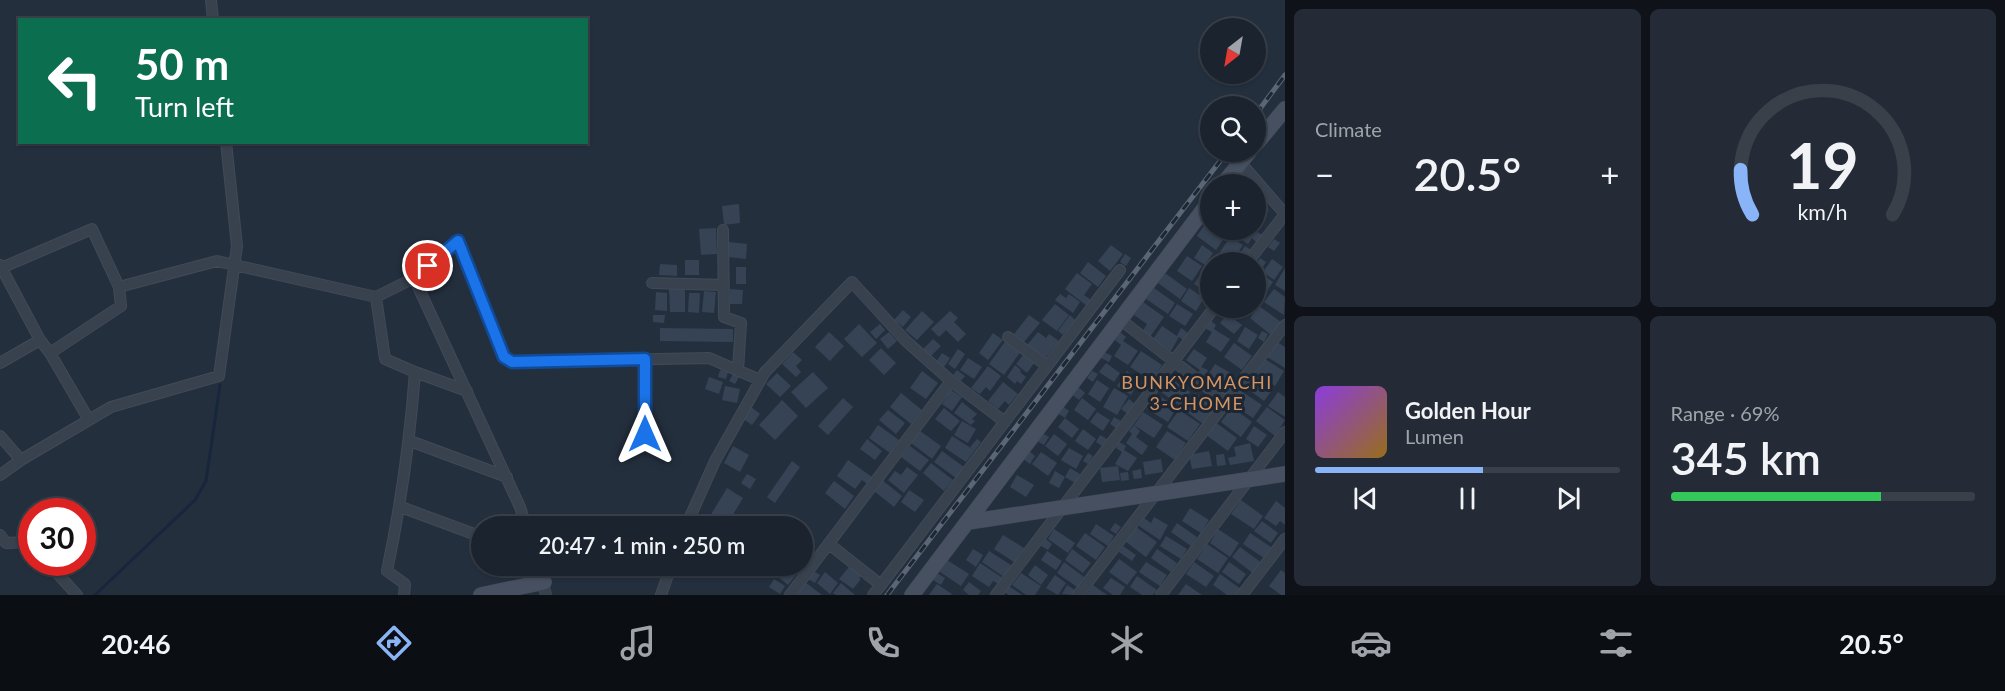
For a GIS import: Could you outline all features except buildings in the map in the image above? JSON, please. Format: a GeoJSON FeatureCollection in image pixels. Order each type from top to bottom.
{"type":"FeatureCollection","features":[{"type":"Feature","properties":{"kind":"street"},"geometry":{"type":"LineString","coordinates":[[211,0],[213,18]]}},
{"type":"Feature","properties":{"kind":"street"},"geometry":{"type":"LineString","coordinates":[[1266,132],[1285,109]]}},
{"type":"Feature","properties":{"kind":"street"},"geometry":{"type":"LineString","coordinates":[[0,475],[21,460],[111,407],[219,376],[237,246],[226,144]]}},
{"type":"Feature","properties":{"kind":"street"},"geometry":{"type":"LineString","coordinates":[[1231,174],[1241,162]]}},
{"type":"Feature","properties":{"kind":"street"},"geometry":{"type":"LineString","coordinates":[[1249,162],[1285,214],[1256,252]]}},
{"type":"Feature","properties":{"kind":"street"},"geometry":{"type":"LineString","coordinates":[[914,594],[1200,214]]}},
{"type":"Feature","properties":{"kind":"street"},"geometry":{"type":"LineString","coordinates":[[50,353],[121,306],[120,287],[92,229],[1,267],[39,340],[50,353],[89,420]]}},
{"type":"Feature","properties":{"kind":"street"},"geometry":{"type":"LineString","coordinates":[[723,230],[724,317],[741,323],[738,370]]}},
{"type":"Feature","properties":{"kind":"street"},"geometry":{"type":"LineString","coordinates":[[120,287],[217,261],[376,297],[414,278],[458,241],[504,357],[512,362],[709,358],[760,380]]}},
{"type":"Feature","properties":{"kind":"street"},"geometry":{"type":"LineString","coordinates":[[873,595],[1120,270]]}},
{"type":"Feature","properties":{"kind":"street"},"geometry":{"type":"LineString","coordinates":[[414,278],[507,477],[523,516]]}},
{"type":"Feature","properties":{"kind":"street"},"geometry":{"type":"LineString","coordinates":[[690,516],[715,461],[760,380],[852,282],[906,341],[951,381],[1005,422]]}},
{"type":"Feature","properties":{"kind":"street"},"geometry":{"type":"LineString","coordinates":[[652,283],[724,285]]}},
{"type":"Feature","properties":{"kind":"street"},"geometry":{"type":"LineString","coordinates":[[376,297],[385,358],[467,391]]}},
{"type":"Feature","properties":{"kind":"street"},"geometry":{"type":"LineString","coordinates":[[996,595],[1206,318]]}},
{"type":"Feature","properties":{"kind":"street"},"geometry":{"type":"LineString","coordinates":[[1120,320],[1226,402]]}},
{"type":"Feature","properties":{"kind":"street"},"geometry":{"type":"LineString","coordinates":[[1078,595],[1285,325]]}},
{"type":"Feature","properties":{"kind":"street"},"geometry":{"type":"LineString","coordinates":[[1008,337],[1047,366]]}},
{"type":"Feature","properties":{"kind":"street"},"geometry":{"type":"LineString","coordinates":[[0,363],[39,340]]}},
{"type":"Feature","properties":{"kind":"street"},"geometry":{"type":"LineString","coordinates":[[645,359],[645,434]]}},
{"type":"Feature","properties":{"kind":"street"},"geometry":{"type":"LineString","coordinates":[[404,595],[405,584],[387,571],[410,441],[415,372]]}},
{"type":"Feature","properties":{"kind":"street"},"geometry":{"type":"LineString","coordinates":[[790,595],[951,381]]}},
{"type":"Feature","properties":{"kind":"street"},"geometry":{"type":"LineString","coordinates":[[1161,595],[1285,432]]}},
{"type":"Feature","properties":{"kind":"street"},"geometry":{"type":"LineString","coordinates":[[0,436],[21,460]]}},
{"type":"Feature","properties":{"kind":"street"},"geometry":{"type":"LineString","coordinates":[[410,441],[507,477]]}},
{"type":"Feature","properties":{"kind":"street"},"geometry":{"type":"LineString","coordinates":[[968,522],[1285,474]]}},
{"type":"Feature","properties":{"kind":"street"},"geometry":{"type":"LineString","coordinates":[[400,507],[471,533]]}},
{"type":"Feature","properties":{"kind":"street"},"geometry":{"type":"LineString","coordinates":[[0,535],[6,543],[18,542]]}},
{"type":"Feature","properties":{"kind":"street"},"geometry":{"type":"LineString","coordinates":[[1242,595],[1285,539]]}},
{"type":"Feature","properties":{"kind":"street"},"geometry":{"type":"LineString","coordinates":[[829,544],[881,585]]}},
{"type":"Feature","properties":{"kind":"street"},"geometry":{"type":"LineString","coordinates":[[60,576],[77,595]]}},
{"type":"Feature","properties":{"kind":"street"},"geometry":{"type":"LineString","coordinates":[[661,595],[668,576]]}},
{"type":"Feature","properties":{"kind":"street"},"geometry":{"type":"LineString","coordinates":[[481,595],[545,589]]}},
{"type":"Feature","properties":{"kind":"waterway"},"geometry":{"type":"LineString","coordinates":[[95,595],[195,500],[206,481],[220,385]]}},
{"type":"Feature","properties":{"kind":"railway"},"geometry":{"type":"LineString","coordinates":[[1266,101],[1285,75]]}},
{"type":"Feature","properties":{"kind":"railway"},"geometry":{"type":"LineString","coordinates":[[887,595],[1219,162]]}},
{"type":"Feature","properties":{"kind":"district","name":"BUNKYOMACHI 3-CHOME"},"geometry":{"type":"Point","coordinates":[1197,392]}},
{"type":"Feature","properties":{"kind":"route"},"geometry":{"type":"LineString","coordinates":[[428,266],[458,241],[504,357],[512,362],[645,359],[645,434]]}}]}
